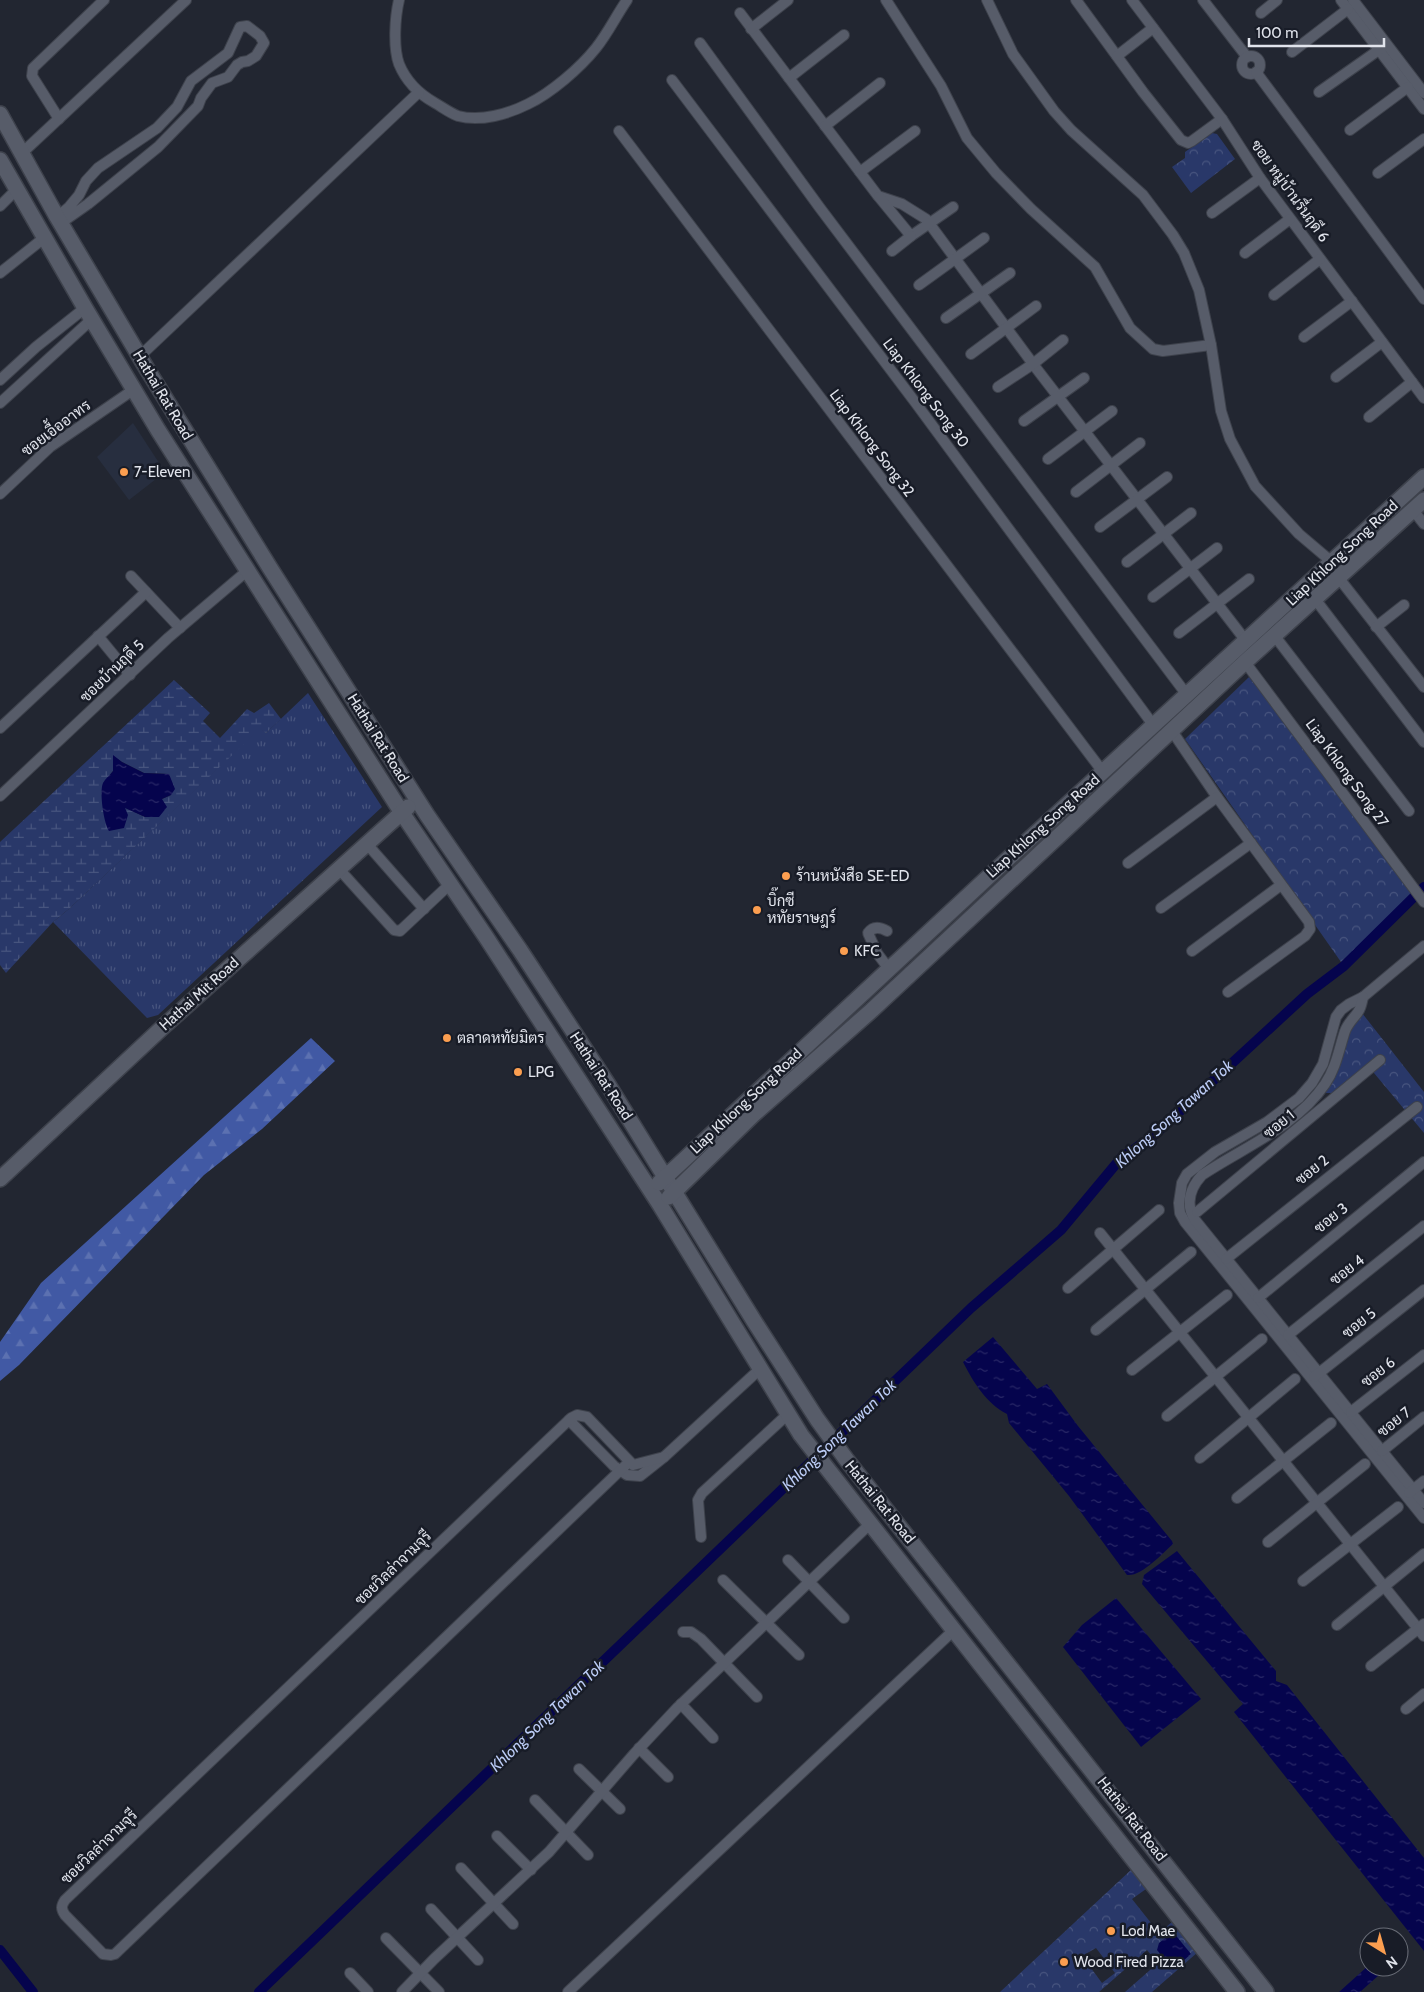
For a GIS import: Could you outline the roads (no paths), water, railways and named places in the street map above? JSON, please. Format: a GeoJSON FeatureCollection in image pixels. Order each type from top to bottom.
{"type":"FeatureCollection","features":[{"type":"Feature","properties":{"kind":"main road","name":"Hathai Rat Road"},"geometry":{"type":"LineString","coordinates":[[0,114],[59,220],[140,357],[270,568],[417,800],[520,950],[652,1154],[683,1207],[817,1419],[846,1460],[1266,1992]]}},
{"type":"Feature","properties":{"kind":"main road","name":"Hathai Rat Road"},"geometry":{"type":"LineString","coordinates":[[0,160],[133,390],[402,813],[486,937],[660,1204],[801,1435],[1237,1992]]}},
{"type":"Feature","properties":{"kind":"main road","name":"Liap Khlong Song Road"},"geometry":{"type":"LineString","coordinates":[[649,1189],[666,1178],[688,1155],[986,879],[1424,478]]}},
{"type":"Feature","properties":{"kind":"main road","name":"Liap Khlong Song Road"},"geometry":{"type":"LineString","coordinates":[[660,1204],[753,1115],[859,1022],[1000,892],[1274,635],[1419,505]]}},
{"type":"Feature","properties":{"kind":"main road","name":"Hathai Mit Road"},"geometry":{"type":"LineString","coordinates":[[0,1180],[164,1026],[417,800]]}},
{"type":"Feature","properties":{"kind":"main road"},"geometry":{"type":"LineString","coordinates":[[986,879],[1000,892]]}},
{"type":"Feature","properties":{"kind":"main road"},"geometry":{"type":"LineString","coordinates":[[652,1154],[665,1159],[688,1155]]}},
{"type":"Feature","properties":{"kind":"main road"},"geometry":{"type":"LineString","coordinates":[[683,1207],[686,1187],[692,1173]]}},
{"type":"Feature","properties":{"kind":"street"},"geometry":{"type":"LineString","coordinates":[[59,118],[32,76],[33,68],[104,0]]}},
{"type":"Feature","properties":{"kind":"street"},"geometry":{"type":"LineString","coordinates":[[22,153],[186,0]]}},
{"type":"Feature","properties":{"kind":"street"},"geometry":{"type":"LineString","coordinates":[[399,0],[395,14],[399,63],[410,82],[423,96],[458,116],[482,118],[505,114],[529,104],[567,77],[594,50],[627,0]]}},
{"type":"Feature","properties":{"kind":"street"},"geometry":{"type":"LineString","coordinates":[[752,29],[788,0]]}},
{"type":"Feature","properties":{"kind":"street"},"geometry":{"type":"LineString","coordinates":[[886,0],[941,86],[967,138],[996,173],[1025,203],[1095,267],[1130,328],[1153,349],[1163,350],[1211,345]]}},
{"type":"Feature","properties":{"kind":"street"},"geometry":{"type":"LineString","coordinates":[[987,0],[1013,54],[1054,111],[1071,130],[1143,195],[1173,234],[1194,274],[1211,345],[1221,411],[1230,440],[1255,486],[1299,534],[1332,562]]}},
{"type":"Feature","properties":{"kind":"street"},"geometry":{"type":"LineString","coordinates":[[1076,0],[1143,92],[1184,142],[1192,141],[1222,119]]}},
{"type":"Feature","properties":{"kind":"street","name":"ซอย หมู่บ้านรื่นฤดี 6"},"geometry":{"type":"LineString","coordinates":[[1132,0],[1222,119],[1260,178],[1424,398]]}},
{"type":"Feature","properties":{"kind":"street"},"geometry":{"type":"LineString","coordinates":[[1203,0],[1246,57],[1254,56],[1259,62],[1260,66],[1256,72],[1424,299]]}},
{"type":"Feature","properties":{"kind":"street"},"geometry":{"type":"LineString","coordinates":[[1261,13],[1277,0]]}},
{"type":"Feature","properties":{"kind":"street"},"geometry":{"type":"LineString","coordinates":[[1341,0],[1350,5],[1383,47],[1424,93]]}},
{"type":"Feature","properties":{"kind":"street"},"geometry":{"type":"LineString","coordinates":[[1292,52],[1350,5]]}},
{"type":"Feature","properties":{"kind":"street"},"geometry":{"type":"LineString","coordinates":[[740,13],[878,196],[911,236]]}},
{"type":"Feature","properties":{"kind":"street"},"geometry":{"type":"LineString","coordinates":[[247,26],[254,30],[264,44],[261,50],[248,61],[237,65],[228,77],[212,84],[201,98],[198,106],[158,147],[88,204],[59,220],[79,195],[86,181],[98,168],[157,128],[177,107],[191,81],[228,53],[240,27],[247,26]]}},
{"type":"Feature","properties":{"kind":"street"},"geometry":{"type":"LineString","coordinates":[[1117,56],[1153,28]]}},
{"type":"Feature","properties":{"kind":"street"},"geometry":{"type":"LineString","coordinates":[[788,78],[844,35]]}},
{"type":"Feature","properties":{"kind":"street"},"geometry":{"type":"LineString","coordinates":[[700,43],[820,208],[1187,695]]}},
{"type":"Feature","properties":{"kind":"street"},"geometry":{"type":"LineString","coordinates":[[1383,47],[1408,87],[1424,108]]}},
{"type":"Feature","properties":{"kind":"street"},"geometry":{"type":"LineString","coordinates":[[1319,92],[1383,47]]}},
{"type":"Feature","properties":{"kind":"street","name":"Liap Khlong Song 30"},"geometry":{"type":"LineString","coordinates":[[672,80],[921,410],[1154,726]]}},
{"type":"Feature","properties":{"kind":"street"},"geometry":{"type":"LineString","coordinates":[[825,126],[880,83]]}},
{"type":"Feature","properties":{"kind":"street"},"geometry":{"type":"LineString","coordinates":[[1350,130],[1408,87]]}},
{"type":"Feature","properties":{"kind":"street"},"geometry":{"type":"LineString","coordinates":[[140,357],[419,92]]}},
{"type":"Feature","properties":{"kind":"street"},"geometry":{"type":"LineString","coordinates":[[177,107],[188,116]]}},
{"type":"Feature","properties":{"kind":"street","name":"Liap Khlong Song 32"},"geometry":{"type":"LineString","coordinates":[[619,131],[1104,772]]}},
{"type":"Feature","properties":{"kind":"street"},"geometry":{"type":"LineString","coordinates":[[860,172],[915,131]]}},
{"type":"Feature","properties":{"kind":"street"},"geometry":{"type":"LineString","coordinates":[[1378,173],[1424,139]]}},
{"type":"Feature","properties":{"kind":"street"},"geometry":{"type":"LineString","coordinates":[[1212,213],[1260,178]]}},
{"type":"Feature","properties":{"kind":"street"},"geometry":{"type":"LineString","coordinates":[[0,206],[17,189]]}},
{"type":"Feature","properties":{"kind":"street"},"geometry":{"type":"LineString","coordinates":[[79,195],[88,204]]}},
{"type":"Feature","properties":{"kind":"street"},"geometry":{"type":"LineString","coordinates":[[878,196],[902,204],[926,218],[1033,364],[1246,641]]}},
{"type":"Feature","properties":{"kind":"street"},"geometry":{"type":"LineString","coordinates":[[892,250],[953,207]]}},
{"type":"Feature","properties":{"kind":"street"},"geometry":{"type":"LineString","coordinates":[[1245,253],[1290,219]]}},
{"type":"Feature","properties":{"kind":"street"},"geometry":{"type":"LineString","coordinates":[[0,273],[44,238]]}},
{"type":"Feature","properties":{"kind":"street"},"geometry":{"type":"LineString","coordinates":[[918,285],[984,238]]}},
{"type":"Feature","properties":{"kind":"street"},"geometry":{"type":"LineString","coordinates":[[1274,295],[1320,259]]}},
{"type":"Feature","properties":{"kind":"street"},"geometry":{"type":"LineString","coordinates":[[946,318],[980,292],[1010,273]]}},
{"type":"Feature","properties":{"kind":"street"},"geometry":{"type":"LineString","coordinates":[[1304,337],[1352,301]]}},
{"type":"Feature","properties":{"kind":"street"},"geometry":{"type":"LineString","coordinates":[[971,354],[1036,306]]}},
{"type":"Feature","properties":{"kind":"street"},"geometry":{"type":"LineString","coordinates":[[0,380],[36,347],[88,314]]}},
{"type":"Feature","properties":{"kind":"street"},"geometry":{"type":"LineString","coordinates":[[0,403],[88,314]]}},
{"type":"Feature","properties":{"kind":"street"},"geometry":{"type":"LineString","coordinates":[[998,387],[1033,364],[1063,340]]}},
{"type":"Feature","properties":{"kind":"street"},"geometry":{"type":"LineString","coordinates":[[1336,376],[1382,342]]}},
{"type":"Feature","properties":{"kind":"street"},"geometry":{"type":"LineString","coordinates":[[1024,421],[1084,378]]}},
{"type":"Feature","properties":{"kind":"street"},"geometry":{"type":"LineString","coordinates":[[1369,417],[1412,382]]}},
{"type":"Feature","properties":{"kind":"street","name":"ซอยเอื้ออาทร"},"geometry":{"type":"LineString","coordinates":[[0,494],[50,447],[133,390]]}},
{"type":"Feature","properties":{"kind":"street"},"geometry":{"type":"LineString","coordinates":[[1048,459],[1112,412]]}},
{"type":"Feature","properties":{"kind":"street"},"geometry":{"type":"LineString","coordinates":[[1076,492],[1140,443]]}},
{"type":"Feature","properties":{"kind":"street"},"geometry":{"type":"LineString","coordinates":[[1100,528],[1167,477]]}},
{"type":"Feature","properties":{"kind":"street"},"geometry":{"type":"LineString","coordinates":[[1419,505],[1424,524]]}},
{"type":"Feature","properties":{"kind":"street"},"geometry":{"type":"LineString","coordinates":[[1127,562],[1191,513]]}},
{"type":"Feature","properties":{"kind":"street"},"geometry":{"type":"LineString","coordinates":[[1153,597],[1217,548]]}},
{"type":"Feature","properties":{"kind":"street","name":"ซอยบ้านฤดี 5"},"geometry":{"type":"LineString","coordinates":[[0,796],[180,628],[247,571]]}},
{"type":"Feature","properties":{"kind":"street"},"geometry":{"type":"LineString","coordinates":[[131,576],[180,628]]}},
{"type":"Feature","properties":{"kind":"street"},"geometry":{"type":"LineString","coordinates":[[1338,577],[1424,687]]}},
{"type":"Feature","properties":{"kind":"street"},"geometry":{"type":"LineString","coordinates":[[1179,633],[1249,579]]}},
{"type":"Feature","properties":{"kind":"street"},"geometry":{"type":"LineString","coordinates":[[0,728],[146,592]]}},
{"type":"Feature","properties":{"kind":"street"},"geometry":{"type":"LineString","coordinates":[[1315,599],[1424,742]]}},
{"type":"Feature","properties":{"kind":"street"},"geometry":{"type":"LineString","coordinates":[[1376,627],[1404,605]]}},
{"type":"Feature","properties":{"kind":"street"},"geometry":{"type":"LineString","coordinates":[[1274,635],[1409,811]]}},
{"type":"Feature","properties":{"kind":"street"},"geometry":{"type":"LineString","coordinates":[[98,636],[130,675]]}},
{"type":"Feature","properties":{"kind":"street","name":"Liap Khlong Song 27"},"geometry":{"type":"LineString","coordinates":[[1245,662],[1424,902]]}},
{"type":"Feature","properties":{"kind":"street"},"geometry":{"type":"LineString","coordinates":[[1172,731],[1217,797],[1308,922],[1310,929],[1305,936],[1228,992]]}},
{"type":"Feature","properties":{"kind":"street"},"geometry":{"type":"LineString","coordinates":[[1128,863],[1217,797]]}},
{"type":"Feature","properties":{"kind":"street"},"geometry":{"type":"LineString","coordinates":[[1160,908],[1251,843]]}},
{"type":"Feature","properties":{"kind":"street"},"geometry":{"type":"LineString","coordinates":[[368,844],[424,909]]}},
{"type":"Feature","properties":{"kind":"street"},"geometry":{"type":"LineString","coordinates":[[339,869],[394,930],[400,931],[449,885]]}},
{"type":"Feature","properties":{"kind":"street"},"geometry":{"type":"LineString","coordinates":[[1192,951],[1281,885]]}},
{"type":"Feature","properties":{"kind":"street"},"geometry":{"type":"LineString","coordinates":[[887,931],[876,928],[870,930],[868,934],[877,953],[889,969]]}},
{"type":"Feature","properties":{"kind":"street"},"geometry":{"type":"LineString","coordinates":[[1424,946],[1363,997],[1359,1011],[1346,1029],[1341,1049],[1328,1066],[1326,1083],[1312,1100],[1202,1175],[1192,1186],[1189,1200],[1191,1214],[1288,1335],[1316,1377],[1351,1412],[1382,1451],[1410,1492],[1424,1518]]}},
{"type":"Feature","properties":{"kind":"street","name":"ซอย 1"},"geometry":{"type":"LineString","coordinates":[[1197,1212],[1380,1060]]}},
{"type":"Feature","properties":{"kind":"street","name":"ซอย 2"},"geometry":{"type":"LineString","coordinates":[[1226,1258],[1417,1107]]}},
{"type":"Feature","properties":{"kind":"street"},"geometry":{"type":"LineString","coordinates":[[1273,1127],[1288,1136]]}},
{"type":"Feature","properties":{"kind":"street"},"geometry":{"type":"LineString","coordinates":[[1273,1127],[1215,1152],[1187,1174],[1182,1183],[1180,1193],[1180,1213],[1196,1235],[1410,1492],[1424,1503]]}},
{"type":"Feature","properties":{"kind":"street","name":"ซอย 3"},"geometry":{"type":"LineString","coordinates":[[1258,1298],[1424,1162]]}},
{"type":"Feature","properties":{"kind":"street"},"geometry":{"type":"LineString","coordinates":[[1068,1288],[1112,1248],[1159,1210]]}},
{"type":"Feature","properties":{"kind":"street","name":"ซอย 4"},"geometry":{"type":"LineString","coordinates":[[1288,1335],[1424,1226]]}},
{"type":"Feature","properties":{"kind":"street"},"geometry":{"type":"LineString","coordinates":[[1100,1233],[1384,1586],[1422,1629],[1371,1666]]}},
{"type":"Feature","properties":{"kind":"street"},"geometry":{"type":"LineString","coordinates":[[1096,1330],[1191,1252]]}},
{"type":"Feature","properties":{"kind":"street","name":"ซอย 5"},"geometry":{"type":"LineString","coordinates":[[1316,1377],[1424,1290]]}},
{"type":"Feature","properties":{"kind":"street"},"geometry":{"type":"LineString","coordinates":[[1132,1370],[1227,1295]]}},
{"type":"Feature","properties":{"kind":"street"},"geometry":{"type":"LineString","coordinates":[[1167,1416],[1262,1339]]}},
{"type":"Feature","properties":{"kind":"street","name":"ซอย 6"},"geometry":{"type":"LineString","coordinates":[[1351,1412],[1424,1355]]}},
{"type":"Feature","properties":{"kind":"street"},"geometry":{"type":"LineString","coordinates":[[664,1457],[637,1465],[629,1462],[587,1417],[577,1415],[569,1420],[614,1466],[627,1475],[640,1476],[664,1457],[760,1369]]}},
{"type":"Feature","properties":{"kind":"street"},"geometry":{"type":"LineString","coordinates":[[1200,1458],[1295,1380]]}},
{"type":"Feature","properties":{"kind":"street"},"geometry":{"type":"LineString","coordinates":[[701,1537],[698,1500],[702,1493],[788,1414]]}},
{"type":"Feature","properties":{"kind":"street","name":"ซอย 7"},"geometry":{"type":"LineString","coordinates":[[1382,1451],[1424,1417]]}},
{"type":"Feature","properties":{"kind":"street","name":"ซอยวิลล่าจามจุรี"},"geometry":{"type":"LineString","coordinates":[[569,1420],[65,1900],[62,1905],[65,1915],[103,1954],[115,1954],[629,1462]]}},
{"type":"Feature","properties":{"kind":"street"},"geometry":{"type":"LineString","coordinates":[[1237,1498],[1331,1423]]}},
{"type":"Feature","properties":{"kind":"street"},"geometry":{"type":"LineString","coordinates":[[1268,1542],[1365,1464]]}},
{"type":"Feature","properties":{"kind":"street"},"geometry":{"type":"LineString","coordinates":[[1410,1492],[1424,1480]]}},
{"type":"Feature","properties":{"kind":"street"},"geometry":{"type":"LineString","coordinates":[[1303,1581],[1398,1507]]}},
{"type":"Feature","properties":{"kind":"street"},"geometry":{"type":"LineString","coordinates":[[402,1992],[531,1870],[681,1704],[871,1523]]}},
{"type":"Feature","properties":{"kind":"street"},"geometry":{"type":"LineString","coordinates":[[1337,1625],[1424,1554]]}},
{"type":"Feature","properties":{"kind":"street"},"geometry":{"type":"LineString","coordinates":[[788,1560],[844,1618]]}},
{"type":"Feature","properties":{"kind":"street"},"geometry":{"type":"LineString","coordinates":[[723,1580],[799,1655]]}},
{"type":"Feature","properties":{"kind":"street"},"geometry":{"type":"LineString","coordinates":[[568,1992],[954,1630]]}},
{"type":"Feature","properties":{"kind":"street"},"geometry":{"type":"LineString","coordinates":[[683,1632],[691,1632],[701,1639],[757,1698]]}},
{"type":"Feature","properties":{"kind":"street"},"geometry":{"type":"LineString","coordinates":[[1406,1709],[1424,1694]]}},
{"type":"Feature","properties":{"kind":"street"},"geometry":{"type":"LineString","coordinates":[[681,1704],[714,1738]]}},
{"type":"Feature","properties":{"kind":"street"},"geometry":{"type":"LineString","coordinates":[[640,1748],[668,1777]]}},
{"type":"Feature","properties":{"kind":"street"},"geometry":{"type":"LineString","coordinates":[[579,1769],[620,1810]]}},
{"type":"Feature","properties":{"kind":"street"},"geometry":{"type":"LineString","coordinates":[[535,1800],[588,1855]]}},
{"type":"Feature","properties":{"kind":"street"},"geometry":{"type":"LineString","coordinates":[[497,1836],[531,1870]]}},
{"type":"Feature","properties":{"kind":"street"},"geometry":{"type":"LineString","coordinates":[[461,1868],[513,1924]]}},
{"type":"Feature","properties":{"kind":"street"},"geometry":{"type":"LineString","coordinates":[[431,1909],[478,1960]]}},
{"type":"Feature","properties":{"kind":"street"},"geometry":{"type":"LineString","coordinates":[[386,1938],[439,1992]]}},
{"type":"Feature","properties":{"kind":"street"},"geometry":{"type":"LineString","coordinates":[[350,1973],[368,1992]]}},
{"type":"Feature","properties":{"kind":"water"},"geometry":{"type":"Polygon","coordinates":[[[113,755],[122,762],[144,773],[169,774],[175,789],[171,795],[162,799],[167,807],[159,817],[145,817],[125,808],[128,815],[124,828],[109,831],[104,815],[102,787],[113,771],[113,755]]]}},
{"type":"Feature","properties":{"kind":"water"},"geometry":{"type":"Polygon","coordinates":[[[993,1337],[1037,1389],[1047,1384],[1078,1426],[1172,1541],[1173,1544],[1139,1572],[1127,1575],[1069,1496],[1009,1423],[1007,1414],[987,1398],[971,1377],[963,1362],[993,1337]]]}},
{"type":"Feature","properties":{"kind":"water"},"geometry":{"type":"Polygon","coordinates":[[[1177,1551],[1276,1671],[1276,1681],[1287,1685],[1424,1858],[1424,1951],[1409,1932],[1409,1927],[1405,1927],[1234,1712],[1243,1704],[1142,1584],[1144,1575],[1177,1551]]]}},
{"type":"Feature","properties":{"kind":"water"},"geometry":{"type":"Polygon","coordinates":[[[1116,1598],[1201,1699],[1141,1747],[1063,1647],[1082,1625],[1116,1598]]]}},
{"type":"Feature","properties":{"kind":"water"},"geometry":{"type":"Polygon","coordinates":[[[1173,1932],[1191,1954],[1173,1970],[1157,1950],[1159,1943],[1173,1932]]]}},
{"type":"Feature","properties":{"kind":"water"},"geometry":{"type":"Polygon","coordinates":[[[1359,1974],[1359,1977],[1377,1977],[1360,1992],[1339,1992],[1359,1974]]]}},
{"type":"Feature","properties":{"kind":"waterway","name":"Khlong Song Tawan Tok"},"geometry":{"type":"LineString","coordinates":[[259,1992],[971,1308],[1061,1230],[1121,1158],[1153,1136],[1307,994],[1344,966],[1424,887]]}},
{"type":"Feature","properties":{"kind":"waterway"},"geometry":{"type":"LineString","coordinates":[[0,1950],[33,1992]]}},
{"type":"Feature","properties":{"kind":"place","name":"7-Eleven"},"geometry":{"type":"Point","coordinates":[124,472]}},
{"type":"Feature","properties":{"kind":"place","name":"ร้านหนังสือ SE-ED"},"geometry":{"type":"Point","coordinates":[786,876]}},
{"type":"Feature","properties":{"kind":"place","name":"บิ๊กซี หทัยราษฎร์"},"geometry":{"type":"Point","coordinates":[757,910]}},
{"type":"Feature","properties":{"kind":"place","name":"KFC"},"geometry":{"type":"Point","coordinates":[844,951]}},
{"type":"Feature","properties":{"kind":"place","name":"ตลาดหทัยมิตร"},"geometry":{"type":"Point","coordinates":[447,1038]}},
{"type":"Feature","properties":{"kind":"place","name":"LPG"},"geometry":{"type":"Point","coordinates":[518,1072]}},
{"type":"Feature","properties":{"kind":"place","name":"Lod Mae"},"geometry":{"type":"Point","coordinates":[1111,1931]}},
{"type":"Feature","properties":{"kind":"place","name":"Wood Fired Pizza"},"geometry":{"type":"Point","coordinates":[1064,1962]}}]}
